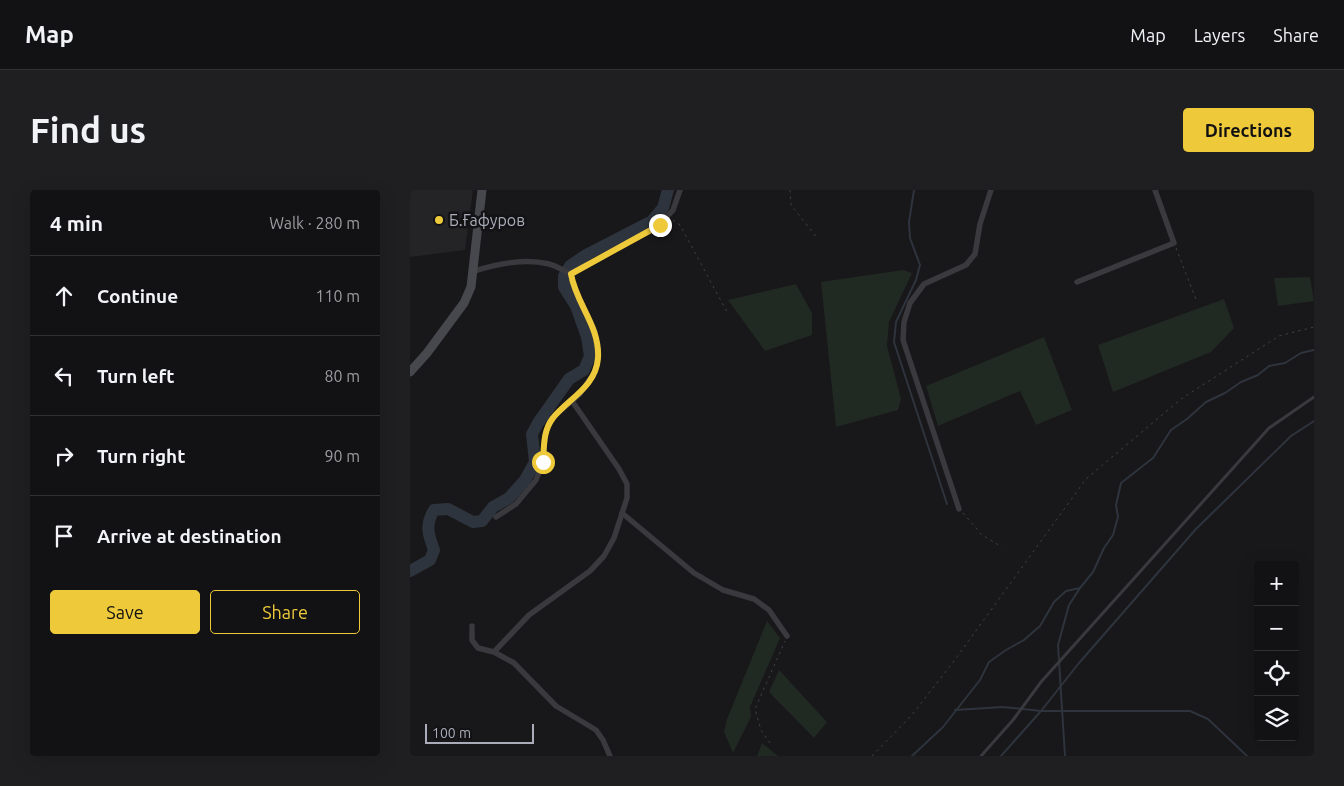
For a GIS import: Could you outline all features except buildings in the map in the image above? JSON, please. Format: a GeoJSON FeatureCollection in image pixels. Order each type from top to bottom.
{"type":"FeatureCollection","features":[{"type":"Feature","properties":{"kind":"main road"},"geometry":{"type":"LineString","coordinates":[[410,372],[427,353],[464,303],[472,287],[482,190]]}},
{"type":"Feature","properties":{"kind":"street"},"geometry":{"type":"LineString","coordinates":[[571,274],[660,225],[673,210],[680,190]]}},
{"type":"Feature","properties":{"kind":"street"},"geometry":{"type":"LineString","coordinates":[[959,509],[903,340],[904,322],[910,303],[924,284],[966,266],[974,254],[980,224],[991,190]]}},
{"type":"Feature","properties":{"kind":"street"},"geometry":{"type":"LineString","coordinates":[[1077,282],[1174,243],[1155,190]]}},
{"type":"Feature","properties":{"kind":"street"},"geometry":{"type":"LineString","coordinates":[[474,271],[495,264],[517,262],[550,264],[571,274]]}},
{"type":"Feature","properties":{"kind":"street"},"geometry":{"type":"LineString","coordinates":[[496,517],[516,504],[536,480],[543,462],[545,434],[552,418],[580,394],[594,373],[598,359],[596,332],[573,285],[571,274]]}},
{"type":"Feature","properties":{"kind":"street"},"geometry":{"type":"LineString","coordinates":[[494,652],[529,615],[590,572],[604,556],[614,538],[627,498],[626,484],[619,469],[572,401]]}},
{"type":"Feature","properties":{"kind":"street"},"geometry":{"type":"LineString","coordinates":[[622,513],[694,573],[723,590],[754,599],[768,610],[787,636]]}},
{"type":"Feature","properties":{"kind":"street"},"geometry":{"type":"LineString","coordinates":[[472,626],[472,640],[478,648],[494,652],[514,663],[556,706],[596,730],[610,756]]}},
{"type":"Feature","properties":{"kind":"lane"},"geometry":{"type":"LineString","coordinates":[[982,756],[1013,720],[1047,675],[1269,428],[1314,398]]}},
{"type":"Feature","properties":{"kind":"path"},"geometry":{"type":"LineString","coordinates":[[790,190],[791,205],[818,239]]}},
{"type":"Feature","properties":{"kind":"path"},"geometry":{"type":"LineString","coordinates":[[668,216],[680,224],[727,312]]}},
{"type":"Feature","properties":{"kind":"path"},"geometry":{"type":"LineString","coordinates":[[1174,243],[1196,302]]}},
{"type":"Feature","properties":{"kind":"path"},"geometry":{"type":"LineString","coordinates":[[872,756],[910,716],[954,661],[1086,479],[1181,399],[1279,336],[1314,327]]}},
{"type":"Feature","properties":{"kind":"path"},"geometry":{"type":"LineString","coordinates":[[959,509],[982,535],[1002,547]]}},
{"type":"Feature","properties":{"kind":"path"},"geometry":{"type":"LineString","coordinates":[[770,744],[761,730],[755,709],[787,636]]}},
{"type":"Feature","properties":{"kind":"shaded area","name":"Б.Ғафуров"},"geometry":{"type":"Polygon","coordinates":[[[410,190],[473,190],[465,250],[410,257],[410,190]]]}},
{"type":"Feature","properties":{"kind":"shaded area"},"geometry":{"type":"Polygon","coordinates":[[[903,270],[912,273],[889,322],[887,346],[901,399],[898,410],[836,427],[821,282],[903,270]]]}},
{"type":"Feature","properties":{"kind":"shaded area"},"geometry":{"type":"Polygon","coordinates":[[[1310,277],[1314,301],[1278,306],[1274,278],[1310,277]]]}},
{"type":"Feature","properties":{"kind":"shaded area"},"geometry":{"type":"Polygon","coordinates":[[[796,284],[812,313],[812,335],[765,351],[728,300],[796,284]]]}},
{"type":"Feature","properties":{"kind":"shaded area"},"geometry":{"type":"Polygon","coordinates":[[[1224,299],[1234,328],[1211,352],[1113,392],[1098,345],[1224,299]]]}},
{"type":"Feature","properties":{"kind":"shaded area"},"geometry":{"type":"Polygon","coordinates":[[[1044,337],[1072,410],[1036,425],[1020,391],[938,426],[926,386],[1044,337]]]}},
{"type":"Feature","properties":{"kind":"shaded area"},"geometry":{"type":"Polygon","coordinates":[[[767,621],[780,638],[750,707],[751,717],[733,753],[724,732],[727,719],[767,621]]]}},
{"type":"Feature","properties":{"kind":"shaded area"},"geometry":{"type":"Polygon","coordinates":[[[779,670],[827,722],[814,738],[769,692],[779,670]]]}},
{"type":"Feature","properties":{"kind":"shaded area"},"geometry":{"type":"Polygon","coordinates":[[[762,743],[778,756],[757,756],[762,743]]]}},
{"type":"Feature","properties":{"kind":"waterway"},"geometry":{"type":"LineString","coordinates":[[410,571],[430,560],[434,550],[428,530],[429,520],[434,510],[448,509],[473,522],[482,521],[493,507],[509,498],[525,480],[535,462],[532,434],[569,379],[584,370],[590,356],[587,337],[576,306],[564,287],[564,276],[570,266],[586,255],[652,221],[663,208],[668,190]]}},
{"type":"Feature","properties":{"kind":"waterway"},"geometry":{"type":"LineString","coordinates":[[914,190],[909,222],[910,238],[920,265],[916,280],[896,322],[894,342],[947,504]]}},
{"type":"Feature","properties":{"kind":"waterway"},"geometry":{"type":"LineString","coordinates":[[912,756],[943,727],[980,680],[989,662],[1024,640],[1040,626],[1054,602],[1066,591],[1080,588],[1093,572],[1104,548],[1113,535],[1118,517],[1116,505],[1121,483],[1153,458],[1171,430],[1206,402],[1225,393],[1241,382],[1258,375],[1269,366],[1285,363],[1301,353],[1314,350]]}},
{"type":"Feature","properties":{"kind":"waterway"},"geometry":{"type":"LineString","coordinates":[[1001,756],[1196,529],[1291,436],[1314,421]]}},
{"type":"Feature","properties":{"kind":"waterway"},"geometry":{"type":"LineString","coordinates":[[1065,756],[1058,645],[1069,605],[1080,588]]}},
{"type":"Feature","properties":{"kind":"waterway"},"geometry":{"type":"LineString","coordinates":[[955,710],[1003,707],[1041,711],[1190,711],[1208,719],[1247,756]]}},
{"type":"Feature","properties":{"kind":"place","name":"Б.Ғафуров"},"geometry":{"type":"Point","coordinates":[439,220]}},
{"type":"Feature","properties":{"kind":"route"},"geometry":{"type":"LineString","coordinates":[[543,462],[545,434],[552,418],[580,394],[594,373],[598,359],[596,332],[573,285],[571,274],[660,225]]}}]}
